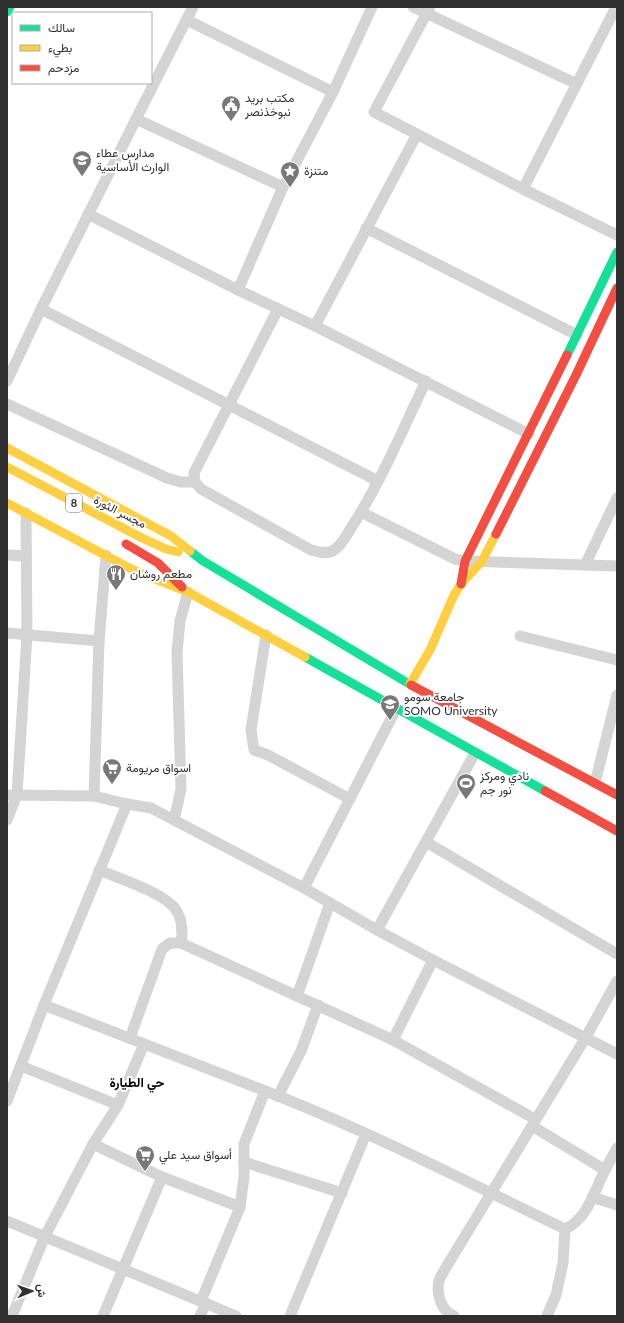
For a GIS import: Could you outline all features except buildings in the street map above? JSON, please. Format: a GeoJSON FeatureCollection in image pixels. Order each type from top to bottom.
{"type":"FeatureCollection","features":[{"type":"Feature","properties":{"kind":"main road"},"geometry":{"type":"LineString","coordinates":[[7,12],[10,7]]}},
{"type":"Feature","properties":{"kind":"main road"},"geometry":{"type":"LineString","coordinates":[[461,584],[464,561],[529,434],[617,252]]}},
{"type":"Feature","properties":{"kind":"main road"},"geometry":{"type":"LineString","coordinates":[[410,684],[430,650],[454,596],[461,584],[482,561],[576,374],[614,304],[617,288]]}},
{"type":"Feature","properties":{"kind":"main road"},"geometry":{"type":"LineString","coordinates":[[7,448],[172,536],[203,561]]}},
{"type":"Feature","properties":{"kind":"main road","name":"مجسر الثورة"},"geometry":{"type":"LineString","coordinates":[[7,467],[142,538],[166,549],[190,555],[203,561]]}},
{"type":"Feature","properties":{"kind":"main road"},"geometry":{"type":"LineString","coordinates":[[7,503],[133,570],[188,592],[617,831]]}},
{"type":"Feature","properties":{"kind":"main road"},"geometry":{"type":"LineString","coordinates":[[120,541],[158,563],[188,592]]}},
{"type":"Feature","properties":{"kind":"main road","name":"8"},"geometry":{"type":"LineString","coordinates":[[203,561],[410,684],[617,795]]}},
{"type":"Feature","properties":{"kind":"street"},"geometry":{"type":"LineString","coordinates":[[7,381],[88,214],[193,7]]}},
{"type":"Feature","properties":{"kind":"street"},"geometry":{"type":"LineString","coordinates":[[238,290],[283,187],[333,92],[372,7]]}},
{"type":"Feature","properties":{"kind":"street"},"geometry":{"type":"LineString","coordinates":[[413,7],[428,11],[576,84]]}},
{"type":"Feature","properties":{"kind":"street"},"geometry":{"type":"LineString","coordinates":[[523,189],[616,7]]}},
{"type":"Feature","properties":{"kind":"street"},"geometry":{"type":"LineString","coordinates":[[428,11],[374,112],[523,189],[617,235]]}},
{"type":"Feature","properties":{"kind":"street"},"geometry":{"type":"LineString","coordinates":[[187,20],[333,92]]}},
{"type":"Feature","properties":{"kind":"street"},"geometry":{"type":"LineString","coordinates":[[136,119],[283,187]]}},
{"type":"Feature","properties":{"kind":"street"},"geometry":{"type":"LineString","coordinates":[[314,326],[417,134]]}},
{"type":"Feature","properties":{"kind":"street"},"geometry":{"type":"LineString","coordinates":[[88,214],[238,290],[426,381],[529,434]]}},
{"type":"Feature","properties":{"kind":"street"},"geometry":{"type":"LineString","coordinates":[[366,228],[577,335]]}},
{"type":"Feature","properties":{"kind":"street"},"geometry":{"type":"LineString","coordinates":[[596,296],[614,304]]}},
{"type":"Feature","properties":{"kind":"street"},"geometry":{"type":"LineString","coordinates":[[41,309],[378,481]]}},
{"type":"Feature","properties":{"kind":"street"},"geometry":{"type":"LineString","coordinates":[[278,309],[194,473],[195,482],[201,490],[311,550],[322,552],[333,551],[339,547],[378,481],[426,381]]}},
{"type":"Feature","properties":{"kind":"street"},"geometry":{"type":"LineString","coordinates":[[7,404],[167,478],[180,482],[195,482]]}},
{"type":"Feature","properties":{"kind":"street"},"geometry":{"type":"LineString","coordinates":[[585,564],[617,498]]}},
{"type":"Feature","properties":{"kind":"street"},"geometry":{"type":"LineString","coordinates":[[361,512],[456,559],[464,561],[617,566]]}},
{"type":"Feature","properties":{"kind":"street"},"geometry":{"type":"LineString","coordinates":[[7,820],[12,795],[27,635],[26,513]]}},
{"type":"Feature","properties":{"kind":"street"},"geometry":{"type":"LineString","coordinates":[[7,555],[26,556]]}},
{"type":"Feature","properties":{"kind":"street"},"geometry":{"type":"LineString","coordinates":[[94,796],[99,641],[106,555]]}},
{"type":"Feature","properties":{"kind":"street"},"geometry":{"type":"LineString","coordinates":[[174,820],[181,789],[178,652],[180,621],[188,592]]}},
{"type":"Feature","properties":{"kind":"street"},"geometry":{"type":"LineString","coordinates":[[7,633],[99,641]]}},
{"type":"Feature","properties":{"kind":"street"},"geometry":{"type":"LineString","coordinates":[[266,635],[251,730],[254,750],[268,755],[350,799]]}},
{"type":"Feature","properties":{"kind":"street"},"geometry":{"type":"LineString","coordinates":[[520,636],[617,660]]}},
{"type":"Feature","properties":{"kind":"street"},"geometry":{"type":"LineString","coordinates":[[596,783],[617,695]]}},
{"type":"Feature","properties":{"kind":"street"},"geometry":{"type":"LineString","coordinates":[[304,888],[396,709]]}},
{"type":"Feature","properties":{"kind":"street"},"geometry":{"type":"LineString","coordinates":[[377,930],[475,753]]}},
{"type":"Feature","properties":{"kind":"street"},"geometry":{"type":"LineString","coordinates":[[12,795],[94,796],[151,808],[304,888],[433,960],[617,1054]]}},
{"type":"Feature","properties":{"kind":"street"},"geometry":{"type":"LineString","coordinates":[[7,1101],[44,1005],[127,804]]}},
{"type":"Feature","properties":{"kind":"street"},"geometry":{"type":"LineString","coordinates":[[426,842],[617,954]]}},
{"type":"Feature","properties":{"kind":"street"},"geometry":{"type":"LineString","coordinates":[[99,870],[161,897],[176,910],[183,932],[181,943]]}},
{"type":"Feature","properties":{"kind":"street"},"geometry":{"type":"LineString","coordinates":[[297,996],[330,903]]}},
{"type":"Feature","properties":{"kind":"street"},"geometry":{"type":"LineString","coordinates":[[130,1038],[162,949],[170,943],[181,943],[393,1040],[534,1123],[604,1170]]}},
{"type":"Feature","properties":{"kind":"street"},"geometry":{"type":"LineString","coordinates":[[393,1040],[433,960]]}},
{"type":"Feature","properties":{"kind":"street"},"geometry":{"type":"LineString","coordinates":[[449,1315],[439,1299],[440,1281],[445,1269],[586,1037],[617,981]]}},
{"type":"Feature","properties":{"kind":"street"},"geometry":{"type":"LineString","coordinates":[[44,1005],[278,1096],[366,1134],[491,1192],[565,1229],[573,1226],[581,1217],[604,1170],[617,1148]]}},
{"type":"Feature","properties":{"kind":"street"},"geometry":{"type":"LineString","coordinates":[[278,1096],[301,1051],[318,1005]]}},
{"type":"Feature","properties":{"kind":"street"},"geometry":{"type":"LineString","coordinates":[[12,1316],[45,1236],[93,1144],[118,1105],[144,1044]]}},
{"type":"Feature","properties":{"kind":"street"},"geometry":{"type":"LineString","coordinates":[[21,1066],[118,1105]]}},
{"type":"Feature","properties":{"kind":"street"},"geometry":{"type":"LineString","coordinates":[[200,1316],[203,1302],[240,1206],[244,1177],[244,1144],[265,1091]]}},
{"type":"Feature","properties":{"kind":"street"},"geometry":{"type":"LineString","coordinates":[[290,1316],[366,1134]]}},
{"type":"Feature","properties":{"kind":"street"},"geometry":{"type":"LineString","coordinates":[[93,1144],[162,1177],[240,1206]]}},
{"type":"Feature","properties":{"kind":"street"},"geometry":{"type":"LineString","coordinates":[[244,1162],[342,1193]]}},
{"type":"Feature","properties":{"kind":"street"},"geometry":{"type":"LineString","coordinates":[[103,1316],[162,1177]]}},
{"type":"Feature","properties":{"kind":"street"},"geometry":{"type":"LineString","coordinates":[[592,1197],[617,1205]]}},
{"type":"Feature","properties":{"kind":"street"},"geometry":{"type":"LineString","coordinates":[[7,1221],[236,1316]]}},
{"type":"Feature","properties":{"kind":"street"},"geometry":{"type":"LineString","coordinates":[[547,1316],[556,1295],[563,1263],[565,1229]]}},
{"type":"Feature","properties":{"kind":"traffic: fast"},"geometry":{"type":"LineString","coordinates":[[7,12],[10,7]]}},
{"type":"Feature","properties":{"kind":"traffic: fast"},"geometry":{"type":"LineString","coordinates":[[567,355],[617,252]]}},
{"type":"Feature","properties":{"kind":"traffic: fast"},"geometry":{"type":"LineString","coordinates":[[190,551],[203,561],[411,685]]}},
{"type":"Feature","properties":{"kind":"traffic: fast"},"geometry":{"type":"LineString","coordinates":[[305,657],[545,791]]}},
{"type":"Feature","properties":{"kind":"traffic: slow"},"geometry":{"type":"LineString","coordinates":[[7,448],[171,536],[190,551]]}},
{"type":"Feature","properties":{"kind":"traffic: slow"},"geometry":{"type":"LineString","coordinates":[[7,467],[142,538],[166,549],[178,552]]}},
{"type":"Feature","properties":{"kind":"traffic: slow"},"geometry":{"type":"LineString","coordinates":[[7,503],[133,570],[188,592],[305,657]]}},
{"type":"Feature","properties":{"kind":"traffic: slow"},"geometry":{"type":"LineString","coordinates":[[410,684],[430,650],[454,595],[461,584],[482,561],[496,534]]}},
{"type":"Feature","properties":{"kind":"traffic: jam"},"geometry":{"type":"LineString","coordinates":[[496,534],[576,375],[617,288]]}},
{"type":"Feature","properties":{"kind":"traffic: jam"},"geometry":{"type":"LineString","coordinates":[[461,584],[465,561],[567,355]]}},
{"type":"Feature","properties":{"kind":"traffic: jam"},"geometry":{"type":"LineString","coordinates":[[126,544],[158,563],[182,587]]}},
{"type":"Feature","properties":{"kind":"traffic: jam"},"geometry":{"type":"LineString","coordinates":[[411,685],[617,795]]}},
{"type":"Feature","properties":{"kind":"traffic: jam"},"geometry":{"type":"LineString","coordinates":[[545,791],[617,831]]}},
{"type":"Feature","properties":{"kind":"place","name":"مكتب بريد نبوخذنصر"},"geometry":{"type":"Point","coordinates":[231,122]}},
{"type":"Feature","properties":{"kind":"place","name":"مدارس عطاء الوارث الأساسية"},"geometry":{"type":"Point","coordinates":[82,177]}},
{"type":"Feature","properties":{"kind":"place","name":"متنزة"},"geometry":{"type":"Point","coordinates":[290,188]}},
{"type":"Feature","properties":{"kind":"place","name":"مطعم روشان"},"geometry":{"type":"Point","coordinates":[116,591]}},
{"type":"Feature","properties":{"kind":"place","name":"جامعة سومو SOMO University"},"geometry":{"type":"Point","coordinates":[390,721]}},
{"type":"Feature","properties":{"kind":"place","name":"اسواق مريومة"},"geometry":{"type":"Point","coordinates":[112,785]}},
{"type":"Feature","properties":{"kind":"place","name":"نادي ومركز نور جم"},"geometry":{"type":"Point","coordinates":[466,800]}},
{"type":"Feature","properties":{"kind":"place","name":"أسواق سيد علي"},"geometry":{"type":"Point","coordinates":[145,1172]}},
{"type":"Feature","properties":{"kind":"district","name":"حي الطيارة"},"geometry":{"type":"Point","coordinates":[137,1082]}}]}
